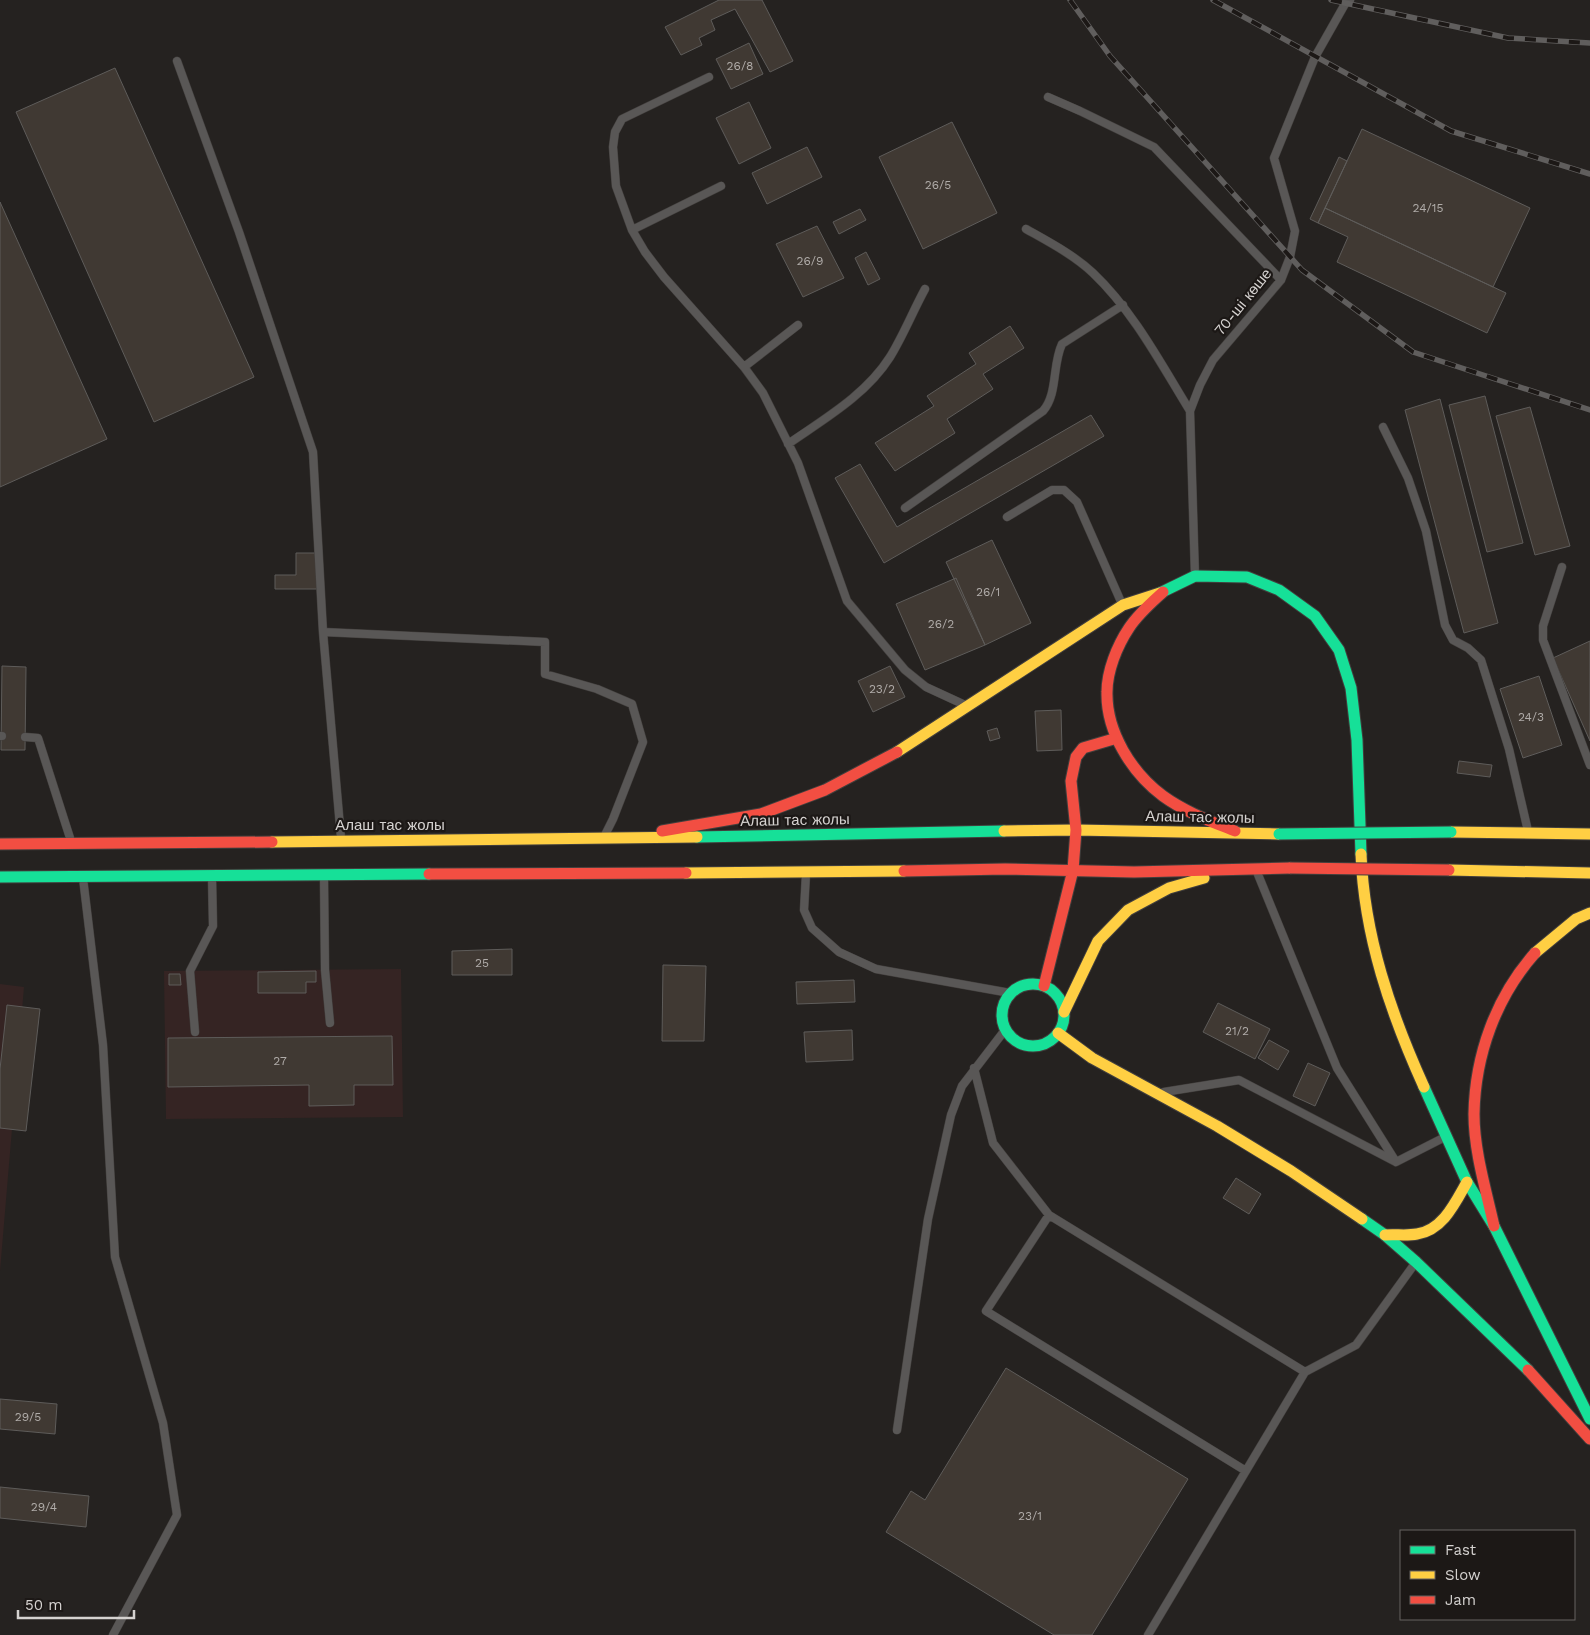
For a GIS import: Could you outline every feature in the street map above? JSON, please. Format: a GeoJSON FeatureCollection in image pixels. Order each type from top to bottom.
{"type":"FeatureCollection","features":[{"type":"Feature","properties":{"kind":"main road"},"geometry":{"type":"LineString","coordinates":[[619,839],[761,814],[825,790],[894,754],[1123,605],[1163,592],[1195,576],[1247,577],[1279,590],[1315,616],[1338,650],[1351,688],[1357,740],[1362,882],[1372,943],[1404,1040],[1467,1182],[1494,1226],[1590,1419]]}},
{"type":"Feature","properties":{"kind":"main road"},"geometry":{"type":"LineString","coordinates":[[1163,592],[1130,628],[1111,667],[1106,699],[1117,738],[1134,768],[1162,795],[1191,813],[1238,832]]}},
{"type":"Feature","properties":{"kind":"main road"},"geometry":{"type":"LineString","coordinates":[[1044,986],[1073,870],[1076,830],[1071,781],[1076,757],[1083,748],[1117,738]]}},
{"type":"Feature","properties":{"kind":"main road","name":"Алаш тас жолы"},"geometry":{"type":"LineString","coordinates":[[0,844],[619,839],[1076,830],[1279,834],[1451,832],[1590,834]]}},
{"type":"Feature","properties":{"kind":"main road"},"geometry":{"type":"LineString","coordinates":[[0,877],[1005,869],[1134,872],[1290,868],[1590,873]]}},
{"type":"Feature","properties":{"kind":"main road"},"geometry":{"type":"LineString","coordinates":[[1064,1012],[1058,996],[1044,986],[1026,984],[1010,993],[1004,1001],[1002,1020],[1005,1030],[1011,1038],[1020,1044],[1030,1046],[1041,1045],[1051,1041],[1062,1026],[1064,1012],[1098,941],[1128,910],[1169,888],[1234,870]]}},
{"type":"Feature","properties":{"kind":"main road"},"geometry":{"type":"LineString","coordinates":[[1494,1226],[1480,1161],[1474,1114],[1478,1073],[1487,1035],[1506,991],[1534,954],[1576,919],[1590,913]]}},
{"type":"Feature","properties":{"kind":"main road"},"geometry":{"type":"LineString","coordinates":[[1058,1033],[1092,1058],[1217,1126],[1291,1171],[1385,1235],[1416,1262],[1526,1368],[1590,1439]]}},
{"type":"Feature","properties":{"kind":"main road"},"geometry":{"type":"LineString","coordinates":[[1385,1235],[1419,1233],[1435,1227],[1448,1212],[1467,1182]]}},
{"type":"Feature","properties":{"kind":"lane","name":"70-ші көше"},"geometry":{"type":"LineString","coordinates":[[1195,576],[1190,411],[1212,360],[1282,280],[1290,257],[1295,231],[1274,158],[1315,56],[1345,4],[1350,0]]}},
{"type":"Feature","properties":{"kind":"lane"},"geometry":{"type":"LineString","coordinates":[[178,61],[239,232],[313,452],[323,632],[341,840]]}},
{"type":"Feature","properties":{"kind":"lane"},"geometry":{"type":"LineString","coordinates":[[709,77],[622,119],[615,132],[612,147],[616,186],[632,230],[645,252],[664,277],[744,367],[763,393],[798,463],[847,601],[905,670],[926,687],[967,706]]}},
{"type":"Feature","properties":{"kind":"lane"},"geometry":{"type":"LineString","coordinates":[[1048,97],[1154,147],[1282,280]]}},
{"type":"Feature","properties":{"kind":"lane"},"geometry":{"type":"LineString","coordinates":[[632,230],[721,186]]}},
{"type":"Feature","properties":{"kind":"lane"},"geometry":{"type":"LineString","coordinates":[[1026,229],[1072,255],[1093,273],[1123,305],[1190,411]]}},
{"type":"Feature","properties":{"kind":"lane"},"geometry":{"type":"LineString","coordinates":[[788,444],[864,389],[890,358],[925,289]]}},
{"type":"Feature","properties":{"kind":"lane"},"geometry":{"type":"LineString","coordinates":[[905,508],[1043,411],[1050,404],[1056,362],[1062,344],[1123,305]]}},
{"type":"Feature","properties":{"kind":"lane"},"geometry":{"type":"LineString","coordinates":[[744,367],[798,325]]}},
{"type":"Feature","properties":{"kind":"lane"},"geometry":{"type":"LineString","coordinates":[[1383,427],[1408,478],[1426,531],[1445,625],[1453,640],[1468,648],[1481,660],[1509,749],[1528,833]]}},
{"type":"Feature","properties":{"kind":"lane"},"geometry":{"type":"LineString","coordinates":[[1007,517],[1052,490],[1064,490],[1077,502],[1123,605]]}},
{"type":"Feature","properties":{"kind":"lane"},"geometry":{"type":"LineString","coordinates":[[1562,567],[1543,626],[1543,640],[1590,765]]}},
{"type":"Feature","properties":{"kind":"lane"},"geometry":{"type":"LineString","coordinates":[[323,632],[545,642],[545,674],[597,689],[632,704],[643,742],[613,819],[603,839]]}},
{"type":"Feature","properties":{"kind":"lane"},"geometry":{"type":"LineString","coordinates":[[25,737],[38,738],[72,843]]}},
{"type":"Feature","properties":{"kind":"lane"},"geometry":{"type":"LineString","coordinates":[[1256,869],[1337,1068],[1396,1162]]}},
{"type":"Feature","properties":{"kind":"lane"},"geometry":{"type":"LineString","coordinates":[[806,872],[804,910],[812,928],[839,952],[876,969],[1010,993]]}},
{"type":"Feature","properties":{"kind":"lane"},"geometry":{"type":"LineString","coordinates":[[324,874],[325,970],[330,1022]]}},
{"type":"Feature","properties":{"kind":"lane"},"geometry":{"type":"LineString","coordinates":[[195,1032],[190,971],[212,926],[212,875]]}},
{"type":"Feature","properties":{"kind":"lane"},"geometry":{"type":"LineString","coordinates":[[83,876],[103,1046],[115,1257],[163,1423],[177,1516],[113,1635]]}},
{"type":"Feature","properties":{"kind":"lane"},"geometry":{"type":"LineString","coordinates":[[897,1430],[930,1210],[951,1115],[962,1086],[1005,1030]]}},
{"type":"Feature","properties":{"kind":"lane"},"geometry":{"type":"LineString","coordinates":[[974,1068],[993,1143],[1049,1215],[1305,1372]]}},
{"type":"Feature","properties":{"kind":"lane"},"geometry":{"type":"LineString","coordinates":[[1156,1093],[1239,1080],[1396,1162]]}},
{"type":"Feature","properties":{"kind":"lane"},"geometry":{"type":"LineString","coordinates":[[1396,1162],[1447,1136]]}},
{"type":"Feature","properties":{"kind":"lane"},"geometry":{"type":"LineString","coordinates":[[1049,1215],[986,1311],[1246,1471]]}},
{"type":"Feature","properties":{"kind":"lane"},"geometry":{"type":"LineString","coordinates":[[1148,1635],[1305,1372],[1356,1345],[1416,1262]]}},
{"type":"Feature","properties":{"kind":"shaded area"},"geometry":{"type":"Polygon","coordinates":[[[401,969],[403,1117],[166,1119],[164,971],[401,969]]]}},
{"type":"Feature","properties":{"kind":"shaded area"},"geometry":{"type":"Polygon","coordinates":[[[0,984],[24,987],[0,1271],[0,984]]]}},
{"type":"Feature","properties":{"kind":"building"},"geometry":{"type":"Polygon","coordinates":[[[719,0],[762,0],[793,61],[770,72],[735,9],[711,20],[715,30],[699,38],[702,45],[681,55],[665,27],[719,0]]]}},
{"type":"Feature","properties":{"kind":"building"},"geometry":{"type":"Polygon","coordinates":[[[749,43],[763,74],[731,89],[716,59],[749,43]]]}},
{"type":"Feature","properties":{"kind":"building"},"geometry":{"type":"Polygon","coordinates":[[[115,68],[254,377],[154,422],[16,112],[115,68]]]}},
{"type":"Feature","properties":{"kind":"building"},"geometry":{"type":"Polygon","coordinates":[[[749,102],[771,148],[739,164],[716,118],[749,102]]]}},
{"type":"Feature","properties":{"kind":"building"},"geometry":{"type":"Polygon","coordinates":[[[952,122],[997,213],[923,249],[879,157],[952,122]]]}},
{"type":"Feature","properties":{"kind":"building"},"geometry":{"type":"Polygon","coordinates":[[[1362,129],[1530,208],[1493,287],[1325,208],[1362,129]]]}},
{"type":"Feature","properties":{"kind":"building"},"geometry":{"type":"Polygon","coordinates":[[[807,147],[822,177],[767,204],[752,173],[807,147]]]}},
{"type":"Feature","properties":{"kind":"building"},"geometry":{"type":"Polygon","coordinates":[[[1339,157],[1347,161],[1318,223],[1310,219],[1339,157]]]}},
{"type":"Feature","properties":{"kind":"building"},"geometry":{"type":"Polygon","coordinates":[[[0,202],[107,439],[0,487],[0,202]]]}},
{"type":"Feature","properties":{"kind":"building"},"geometry":{"type":"Polygon","coordinates":[[[1325,208],[1506,293],[1487,333],[1337,262],[1348,237],[1318,223],[1325,208]]]}},
{"type":"Feature","properties":{"kind":"building"},"geometry":{"type":"Polygon","coordinates":[[[860,209],[866,220],[839,234],[833,222],[860,209]]]}},
{"type":"Feature","properties":{"kind":"building"},"geometry":{"type":"Polygon","coordinates":[[[817,226],[844,278],[803,297],[776,244],[817,226]]]}},
{"type":"Feature","properties":{"kind":"building"},"geometry":{"type":"Polygon","coordinates":[[[866,252],[880,279],[868,285],[855,258],[866,252]]]}},
{"type":"Feature","properties":{"kind":"building"},"geometry":{"type":"Polygon","coordinates":[[[1010,326],[1024,348],[983,374],[993,389],[947,419],[955,433],[895,471],[875,443],[934,406],[927,396],[976,364],[969,353],[1010,326]]]}},
{"type":"Feature","properties":{"kind":"building"},"geometry":{"type":"Polygon","coordinates":[[[1485,396],[1523,543],[1487,552],[1449,405],[1485,396]]]}},
{"type":"Feature","properties":{"kind":"building"},"geometry":{"type":"Polygon","coordinates":[[[1440,399],[1498,623],[1464,633],[1405,410],[1440,399]]]}},
{"type":"Feature","properties":{"kind":"building"},"geometry":{"type":"Polygon","coordinates":[[[1530,407],[1570,546],[1535,555],[1496,416],[1530,407]]]}},
{"type":"Feature","properties":{"kind":"building"},"geometry":{"type":"Polygon","coordinates":[[[1091,415],[1104,436],[884,563],[835,478],[860,464],[897,527],[1091,415]]]}},
{"type":"Feature","properties":{"kind":"building"},"geometry":{"type":"Polygon","coordinates":[[[992,540],[1031,623],[985,645],[946,562],[992,540]]]}},
{"type":"Feature","properties":{"kind":"building"},"geometry":{"type":"Polygon","coordinates":[[[296,553],[317,553],[317,589],[275,589],[275,575],[296,575],[296,553]]]}},
{"type":"Feature","properties":{"kind":"building"},"geometry":{"type":"Polygon","coordinates":[[[956,578],[985,645],[925,670],[896,604],[956,578]]]}},
{"type":"Feature","properties":{"kind":"building"},"geometry":{"type":"Polygon","coordinates":[[[1590,641],[1590,741],[1553,658],[1590,641]]]}},
{"type":"Feature","properties":{"kind":"building"},"geometry":{"type":"Polygon","coordinates":[[[2,666],[26,667],[25,750],[1,750],[2,666]]]}},
{"type":"Feature","properties":{"kind":"building"},"geometry":{"type":"Polygon","coordinates":[[[890,666],[905,697],[873,712],[858,681],[890,666]]]}},
{"type":"Feature","properties":{"kind":"building"},"geometry":{"type":"Polygon","coordinates":[[[1539,676],[1562,745],[1523,758],[1500,689],[1539,676]]]}},
{"type":"Feature","properties":{"kind":"building"},"geometry":{"type":"Polygon","coordinates":[[[1061,710],[1062,750],[1037,751],[1035,711],[1061,710]]]}},
{"type":"Feature","properties":{"kind":"building"},"geometry":{"type":"Polygon","coordinates":[[[997,728],[1000,738],[990,741],[987,731],[997,728]]]}},
{"type":"Feature","properties":{"kind":"building"},"geometry":{"type":"Polygon","coordinates":[[[1459,761],[1492,765],[1490,777],[1457,773],[1459,761]]]}},
{"type":"Feature","properties":{"kind":"building"},"geometry":{"type":"Polygon","coordinates":[[[512,949],[512,975],[452,975],[452,951],[512,949]]]}},
{"type":"Feature","properties":{"kind":"building"},"geometry":{"type":"Polygon","coordinates":[[[663,965],[706,966],[704,1041],[662,1041],[663,965]]]}},
{"type":"Feature","properties":{"kind":"building"},"geometry":{"type":"Polygon","coordinates":[[[316,971],[316,982],[306,982],[306,993],[258,993],[258,972],[316,971]]]}},
{"type":"Feature","properties":{"kind":"building"},"geometry":{"type":"Polygon","coordinates":[[[169,974],[180,974],[181,985],[169,985],[169,974]]]}},
{"type":"Feature","properties":{"kind":"building"},"geometry":{"type":"Polygon","coordinates":[[[854,980],[855,1002],[797,1004],[796,982],[854,980]]]}},
{"type":"Feature","properties":{"kind":"building"},"geometry":{"type":"Polygon","coordinates":[[[1218,1003],[1270,1029],[1255,1059],[1203,1032],[1218,1003]]]}},
{"type":"Feature","properties":{"kind":"building"},"geometry":{"type":"Polygon","coordinates":[[[7,1005],[40,1009],[26,1131],[0,1128],[0,1069],[7,1005]]]}},
{"type":"Feature","properties":{"kind":"building"},"geometry":{"type":"Polygon","coordinates":[[[852,1030],[853,1060],[806,1062],[804,1032],[852,1030]]]}},
{"type":"Feature","properties":{"kind":"building"},"geometry":{"type":"Polygon","coordinates":[[[392,1036],[393,1085],[354,1085],[354,1105],[309,1106],[309,1085],[168,1087],[168,1038],[392,1036]]]}},
{"type":"Feature","properties":{"kind":"building"},"geometry":{"type":"Polygon","coordinates":[[[1269,1040],[1289,1051],[1278,1070],[1258,1058],[1269,1040]]]}},
{"type":"Feature","properties":{"kind":"building"},"geometry":{"type":"Polygon","coordinates":[[[1308,1063],[1330,1073],[1315,1106],[1293,1096],[1308,1063]]]}},
{"type":"Feature","properties":{"kind":"building"},"geometry":{"type":"Polygon","coordinates":[[[1236,1178],[1261,1194],[1249,1214],[1223,1198],[1236,1178]]]}},
{"type":"Feature","properties":{"kind":"building"},"geometry":{"type":"Polygon","coordinates":[[[1006,1368],[1188,1479],[1092,1635],[1054,1635],[886,1532],[911,1491],[925,1500],[1006,1368]]]}},
{"type":"Feature","properties":{"kind":"building"},"geometry":{"type":"Polygon","coordinates":[[[0,1399],[57,1404],[55,1434],[0,1429],[0,1399]]]}},
{"type":"Feature","properties":{"kind":"building"},"geometry":{"type":"Polygon","coordinates":[[[0,1487],[89,1496],[86,1527],[0,1518],[0,1487]]]}},
{"type":"Feature","properties":{"kind":"railway"},"geometry":{"type":"LineString","coordinates":[[1070,0],[1110,56],[1302,270],[1413,352],[1590,410]]}},
{"type":"Feature","properties":{"kind":"railway"},"geometry":{"type":"LineString","coordinates":[[1213,0],[1451,131],[1590,174]]}},
{"type":"Feature","properties":{"kind":"railway"},"geometry":{"type":"LineString","coordinates":[[1331,0],[1508,38],[1590,43]]}},
{"type":"Feature","properties":{"kind":"traffic: fast"},"geometry":{"type":"LineString","coordinates":[[1160,593],[1195,576],[1247,577],[1279,590],[1315,616],[1339,650],[1351,688],[1357,740],[1361,854]]}},
{"type":"Feature","properties":{"kind":"traffic: fast"},"geometry":{"type":"LineString","coordinates":[[697,837],[1004,831]]}},
{"type":"Feature","properties":{"kind":"traffic: fast"},"geometry":{"type":"LineString","coordinates":[[1279,834],[1451,832]]}},
{"type":"Feature","properties":{"kind":"traffic: fast"},"geometry":{"type":"LineString","coordinates":[[0,877],[429,874]]}},
{"type":"Feature","properties":{"kind":"traffic: fast"},"geometry":{"type":"LineString","coordinates":[[1027,984],[1039,984],[1055,993],[1062,1003],[1064,1015],[1062,1027],[1055,1037],[1039,1046],[1027,1046],[1016,1041],[1007,1032],[1002,1021],[1002,1009],[1007,998],[1016,989],[1027,984]]}},
{"type":"Feature","properties":{"kind":"traffic: fast"},"geometry":{"type":"LineString","coordinates":[[1424,1087],[1467,1182],[1494,1226],[1590,1419]]}},
{"type":"Feature","properties":{"kind":"traffic: fast"},"geometry":{"type":"LineString","coordinates":[[1362,1219],[1385,1235],[1416,1262],[1528,1370]]}},
{"type":"Feature","properties":{"kind":"traffic: slow"},"geometry":{"type":"LineString","coordinates":[[897,752],[1123,605],[1160,593]]}},
{"type":"Feature","properties":{"kind":"traffic: slow"},"geometry":{"type":"LineString","coordinates":[[1004,831],[1076,830],[1279,834]]}},
{"type":"Feature","properties":{"kind":"traffic: slow"},"geometry":{"type":"LineString","coordinates":[[1451,832],[1590,834]]}},
{"type":"Feature","properties":{"kind":"traffic: slow"},"geometry":{"type":"LineString","coordinates":[[272,842],[697,837]]}},
{"type":"Feature","properties":{"kind":"traffic: slow"},"geometry":{"type":"LineString","coordinates":[[1361,854],[1367,915],[1381,974],[1390,1003],[1424,1087]]}},
{"type":"Feature","properties":{"kind":"traffic: slow"},"geometry":{"type":"LineString","coordinates":[[1449,870],[1590,873]]}},
{"type":"Feature","properties":{"kind":"traffic: slow"},"geometry":{"type":"LineString","coordinates":[[686,873],[904,871]]}},
{"type":"Feature","properties":{"kind":"traffic: slow"},"geometry":{"type":"LineString","coordinates":[[1064,1012],[1098,941],[1128,910],[1169,888],[1204,878]]}},
{"type":"Feature","properties":{"kind":"traffic: slow"},"geometry":{"type":"LineString","coordinates":[[1535,953],[1576,919],[1590,913]]}},
{"type":"Feature","properties":{"kind":"traffic: slow"},"geometry":{"type":"LineString","coordinates":[[1058,1033],[1092,1058],[1217,1126],[1291,1171],[1362,1219]]}},
{"type":"Feature","properties":{"kind":"traffic: slow"},"geometry":{"type":"LineString","coordinates":[[1385,1235],[1417,1234],[1434,1227],[1447,1214],[1467,1182]]}},
{"type":"Feature","properties":{"kind":"traffic: jam"},"geometry":{"type":"LineString","coordinates":[[1163,592],[1133,623],[1117,651],[1107,684],[1111,722],[1116,736],[1131,764],[1152,787],[1180,807],[1235,831]]}},
{"type":"Feature","properties":{"kind":"traffic: jam"},"geometry":{"type":"LineString","coordinates":[[1044,986],[1073,870],[1076,830],[1071,781],[1076,757],[1083,748],[1117,738]]}},
{"type":"Feature","properties":{"kind":"traffic: jam"},"geometry":{"type":"LineString","coordinates":[[662,831],[761,814],[825,790],[897,752]]}},
{"type":"Feature","properties":{"kind":"traffic: jam"},"geometry":{"type":"LineString","coordinates":[[0,844],[272,842]]}},
{"type":"Feature","properties":{"kind":"traffic: jam"},"geometry":{"type":"LineString","coordinates":[[904,871],[1005,869],[1134,872],[1290,868]]}},
{"type":"Feature","properties":{"kind":"traffic: jam"},"geometry":{"type":"LineString","coordinates":[[1290,868],[1449,870]]}},
{"type":"Feature","properties":{"kind":"traffic: jam"},"geometry":{"type":"LineString","coordinates":[[429,874],[686,873]]}},
{"type":"Feature","properties":{"kind":"traffic: jam"},"geometry":{"type":"LineString","coordinates":[[1494,1226],[1476,1142],[1474,1114],[1478,1070],[1490,1028],[1499,1008],[1509,988],[1535,953]]}},
{"type":"Feature","properties":{"kind":"traffic: jam"},"geometry":{"type":"LineString","coordinates":[[1528,1370],[1590,1439]]}}]}
